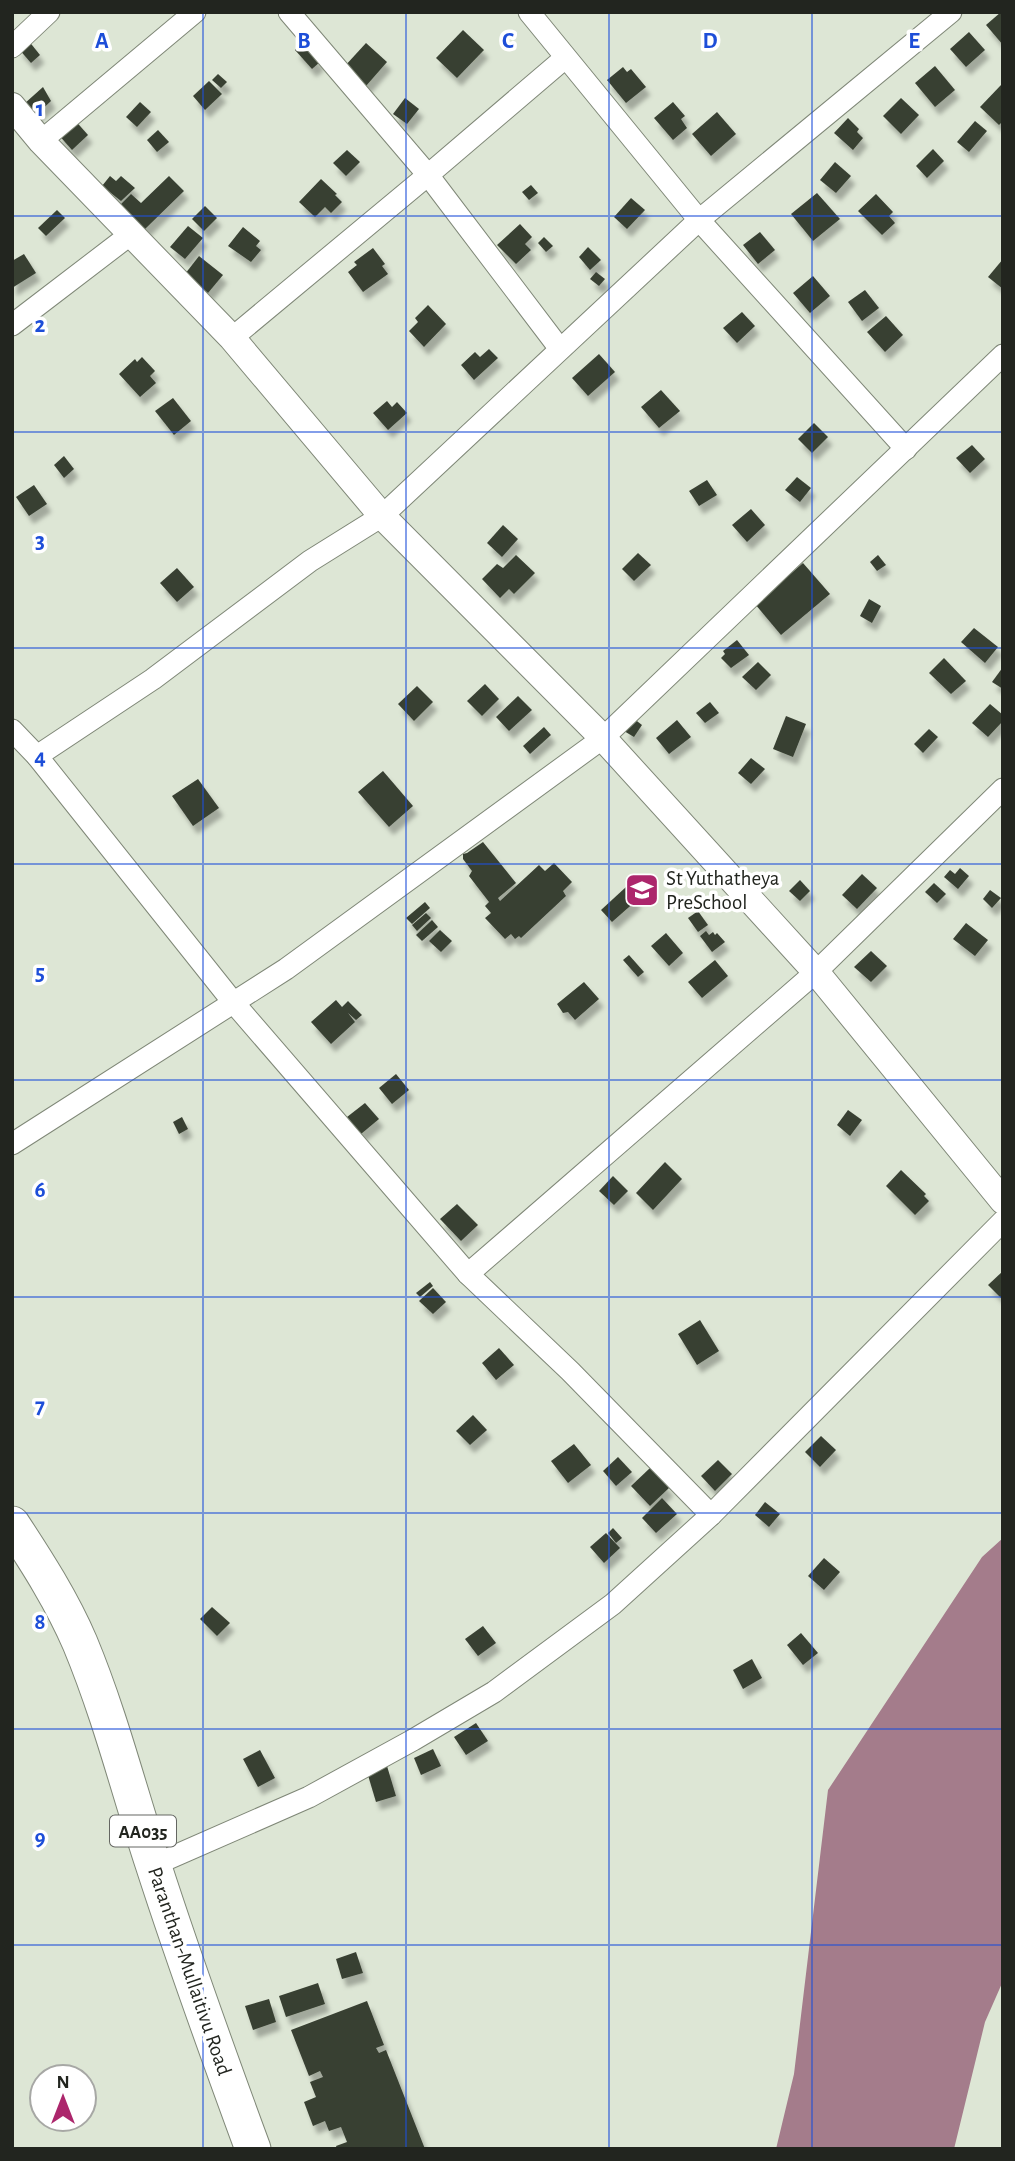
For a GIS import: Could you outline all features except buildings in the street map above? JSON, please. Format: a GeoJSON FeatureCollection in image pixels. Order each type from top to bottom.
{"type":"FeatureCollection","features":[{"type":"Feature","properties":{"kind":"highway","name":"Paranthan-Mullaitivu Road"},"geometry":{"type":"LineString","coordinates":[[12,1524],[45,1575],[79,1642],[253,2149]]}},
{"type":"Feature","properties":{"kind":"street"},"geometry":{"type":"LineString","coordinates":[[12,47],[49,12]]}},
{"type":"Feature","properties":{"kind":"street"},"geometry":{"type":"LineString","coordinates":[[41,141],[195,12]]}},
{"type":"Feature","properties":{"kind":"street"},"geometry":{"type":"LineString","coordinates":[[289,12],[428,175],[560,349]]}},
{"type":"Feature","properties":{"kind":"street"},"geometry":{"type":"LineString","coordinates":[[529,12],[699,220],[906,449]]}},
{"type":"Feature","properties":{"kind":"street"},"geometry":{"type":"LineString","coordinates":[[37,756],[153,679],[310,561],[382,516],[699,220],[951,12]]}},
{"type":"Feature","properties":{"kind":"street"},"geometry":{"type":"LineString","coordinates":[[232,338],[565,58]]}},
{"type":"Feature","properties":{"kind":"street"},"geometry":{"type":"LineString","coordinates":[[12,106],[41,141],[232,338],[382,516],[603,738],[816,972],[1003,1201]]}},
{"type":"Feature","properties":{"kind":"street"},"geometry":{"type":"LineString","coordinates":[[12,326],[131,234]]}},
{"type":"Feature","properties":{"kind":"street"},"geometry":{"type":"LineString","coordinates":[[12,1144],[286,969],[603,738],[1003,355]]}},
{"type":"Feature","properties":{"kind":"street"},"geometry":{"type":"LineString","coordinates":[[12,730],[37,756],[233,1002],[468,1274],[570,1371],[711,1515]]}},
{"type":"Feature","properties":{"kind":"street"},"geometry":{"type":"LineString","coordinates":[[468,1274],[816,972],[1003,789]]}},
{"type":"Feature","properties":{"kind":"street"},"geometry":{"type":"LineString","coordinates":[[154,1865],[309,1797],[413,1740],[494,1692],[613,1604],[711,1515],[1003,1221]]}},
{"type":"Feature","properties":{"kind":"shaded area"},"geometry":{"type":"Polygon","coordinates":[[[1003,1538],[1003,1981],[985,2022],[954,2149],[776,2149],[794,2074],[828,1790],[982,1557],[1003,1538]]]}},
{"type":"Feature","properties":{"kind":"place","name":"St Yuthatheya PreSchool"},"geometry":{"type":"Point","coordinates":[642,890]}}]}
